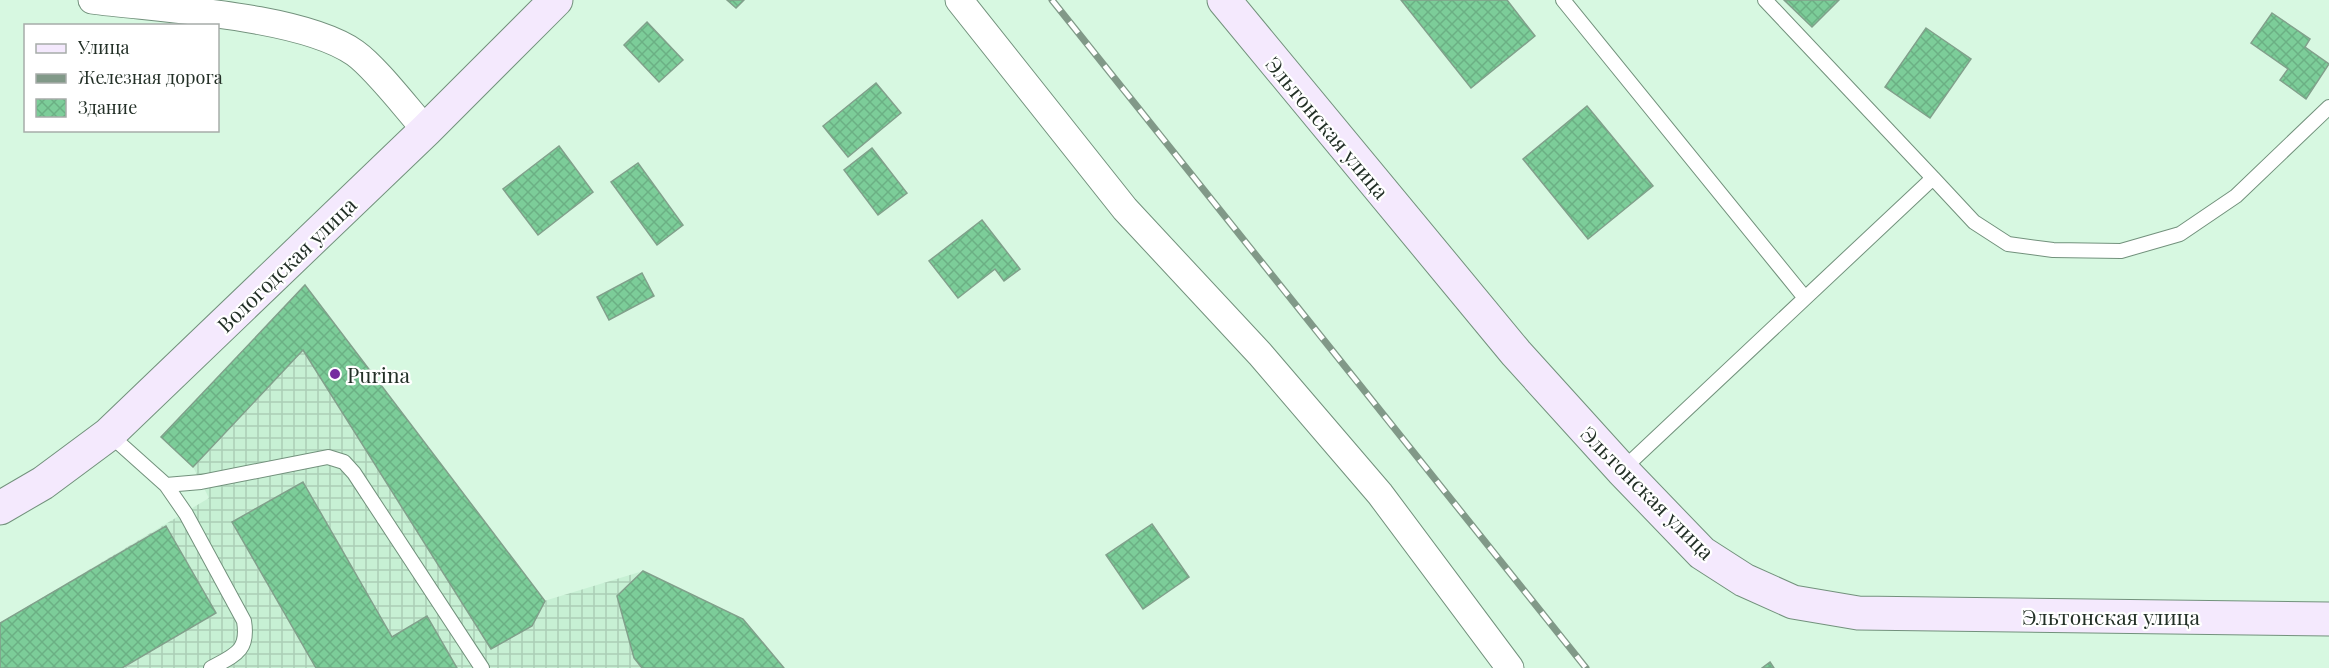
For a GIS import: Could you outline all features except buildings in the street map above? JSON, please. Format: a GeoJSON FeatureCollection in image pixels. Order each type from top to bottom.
{"type":"FeatureCollection","features":[{"type":"Feature","properties":{"kind":"street"},"geometry":{"type":"LineString","coordinates":[[92,0],[251,20],[315,34],[338,42],[357,54],[426,130]]}},
{"type":"Feature","properties":{"kind":"street","name":"Вологодская улица"},"geometry":{"type":"LineString","coordinates":[[0,508],[42,483],[109,434],[426,130],[556,0]]}},
{"type":"Feature","properties":{"kind":"street"},"geometry":{"type":"LineString","coordinates":[[959,0],[1125,209],[1260,354],[1380,494],[1510,668]]}},
{"type":"Feature","properties":{"kind":"street","name":"Эльтонская улица"},"geometry":{"type":"LineString","coordinates":[[1224,0],[1516,353],[1622,470],[1702,553],[1744,580],[1793,602],[1858,613],[2329,619]]}},
{"type":"Feature","properties":{"kind":"lane"},"geometry":{"type":"LineString","coordinates":[[1563,0],[1805,298]]}},
{"type":"Feature","properties":{"kind":"lane"},"geometry":{"type":"LineString","coordinates":[[1765,0],[1974,222],[2008,244],[2053,250],[2121,251],[2180,234],[2236,196],[2329,107]]}},
{"type":"Feature","properties":{"kind":"lane"},"geometry":{"type":"LineString","coordinates":[[1622,470],[1933,178]]}},
{"type":"Feature","properties":{"kind":"lane"},"geometry":{"type":"LineString","coordinates":[[109,434],[166,486],[186,514],[244,621],[247,636],[243,648],[211,668]]}},
{"type":"Feature","properties":{"kind":"lane"},"geometry":{"type":"LineString","coordinates":[[166,486],[201,482],[304,460],[328,457],[344,462],[354,473],[482,668]]}},
{"type":"Feature","properties":{"kind":"shaded area"},"geometry":{"type":"Polygon","coordinates":[[[305,285],[544,601],[643,571],[742,619],[783,668],[0,668],[0,623],[209,498],[193,467],[161,437],[305,285]]]}},
{"type":"Feature","properties":{"kind":"railway"},"geometry":{"type":"LineString","coordinates":[[1052,0],[1586,668]]}},
{"type":"Feature","properties":{"kind":"place","name":"Purina"},"geometry":{"type":"Point","coordinates":[335,374]}}]}
